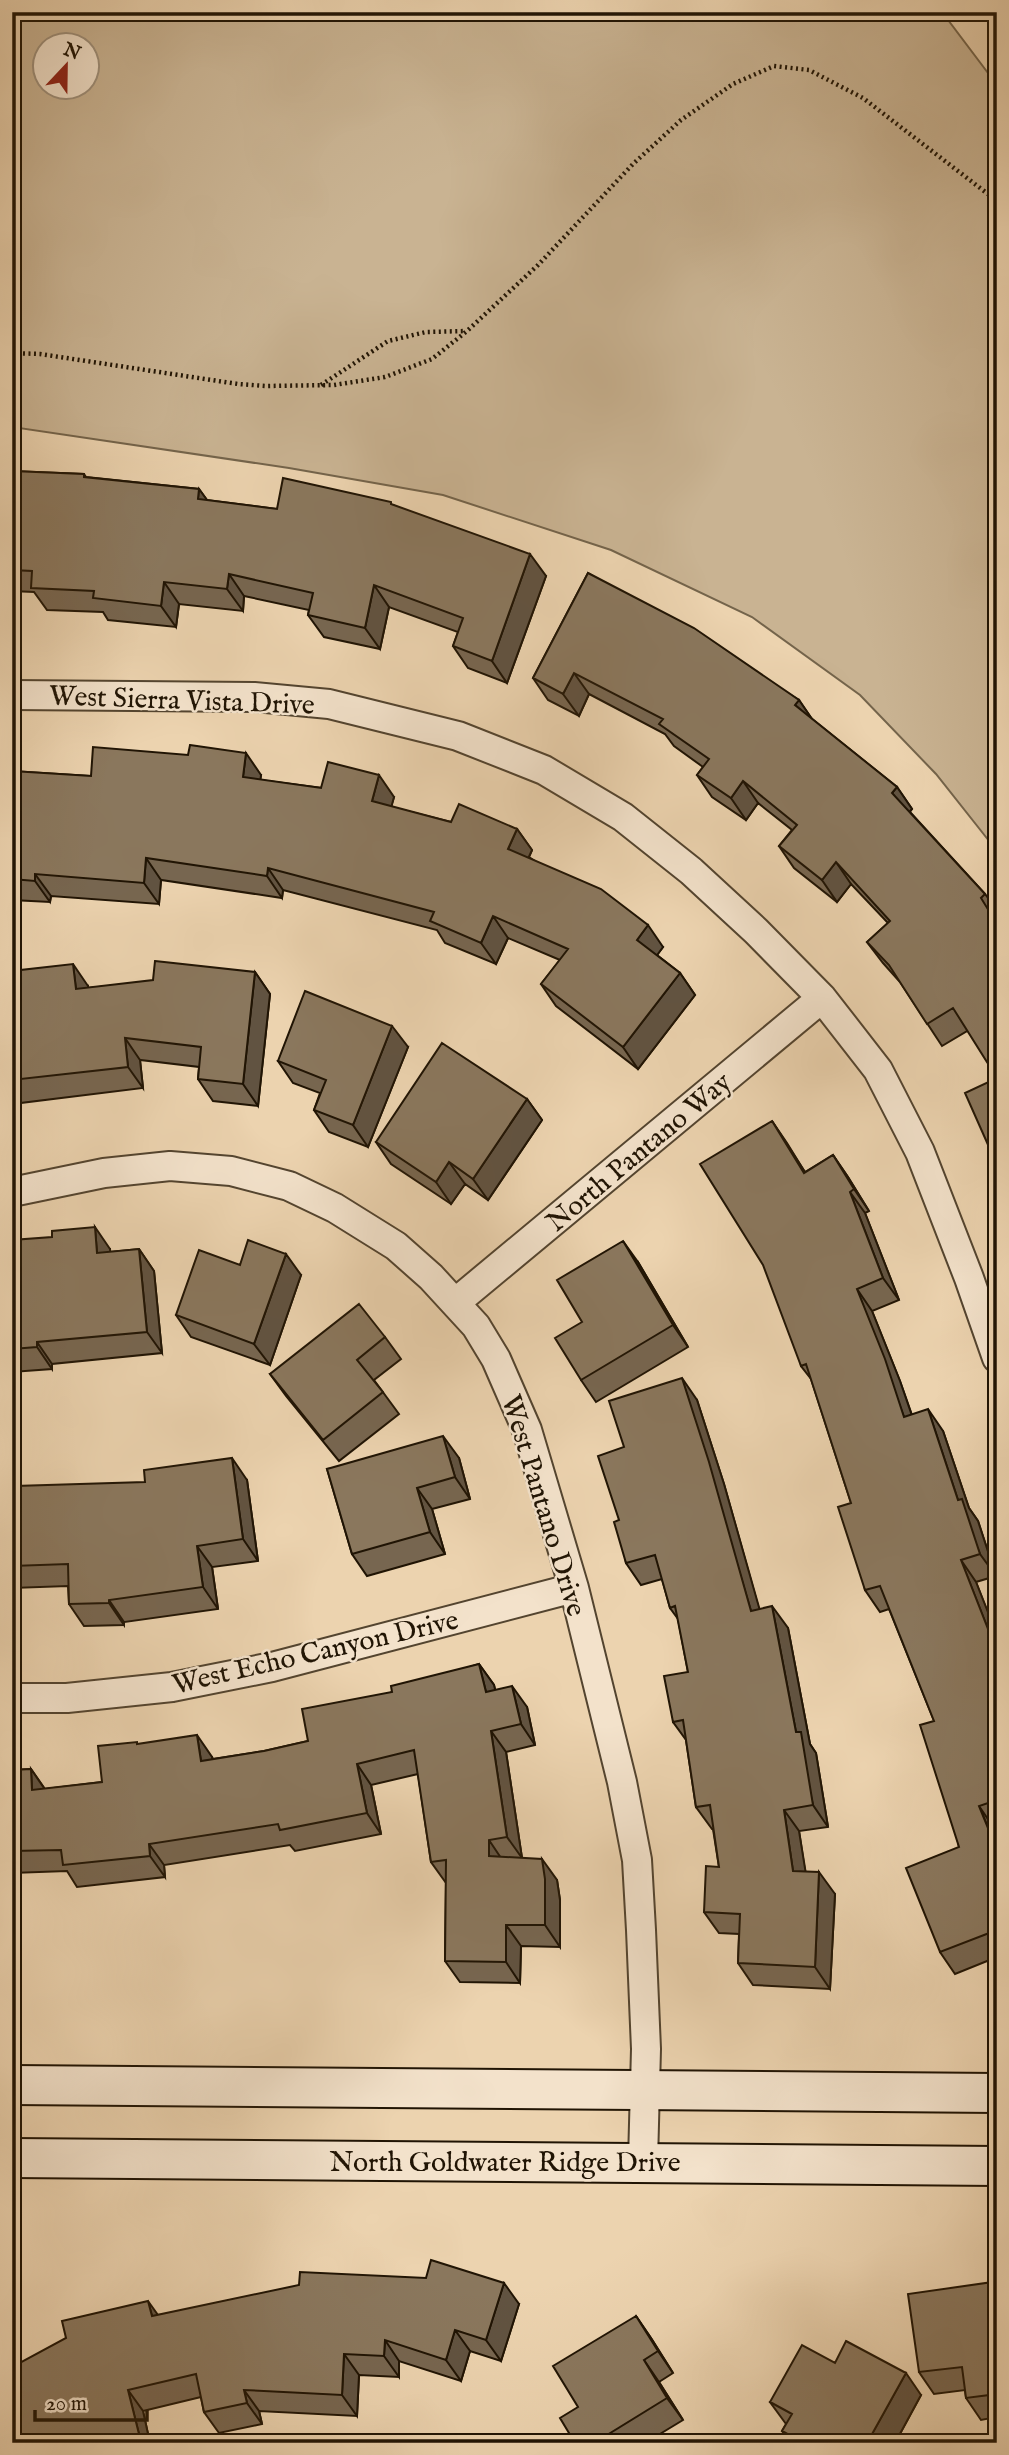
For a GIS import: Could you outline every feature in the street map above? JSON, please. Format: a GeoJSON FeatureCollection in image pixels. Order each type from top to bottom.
{"type":"FeatureCollection","features":[{"type":"Feature","properties":{"kind":"street","name":"West Sierra Vista Drive"},"geometry":{"type":"LineString","coordinates":[[12,695],[266,698],[329,704],[458,736],[544,770],[622,817],[701,879],[756,931],[821,998],[878,1070],[920,1152],[997,1358]]}},
{"type":"Feature","properties":{"kind":"street","name":"North Pantano Way"},"geometry":{"type":"LineString","coordinates":[[455,1303],[821,998]]}},
{"type":"Feature","properties":{"kind":"street","name":"West Pantano Drive"},"geometry":{"type":"LineString","coordinates":[[12,1192],[104,1173],[170,1166],[231,1171],[289,1186],[335,1208],[396,1246],[431,1277],[476,1326],[496,1359],[527,1430],[574,1588],[622,1782],[637,1860],[646,2038],[643,2161]]}},
{"type":"Feature","properties":{"kind":"street","name":"West Echo Canyon Drive"},"geometry":{"type":"LineString","coordinates":[[12,1698],[66,1698],[172,1687],[272,1667],[574,1588]]}},
{"type":"Feature","properties":{"kind":"street"},"geometry":{"type":"LineString","coordinates":[[12,2085],[997,2093]]}},
{"type":"Feature","properties":{"kind":"street","name":"North Goldwater Ridge Drive"},"geometry":{"type":"LineString","coordinates":[[12,2158],[997,2165]]}},
{"type":"Feature","properties":{"kind":"path"},"geometry":{"type":"LineString","coordinates":[[12,353],[40,354],[238,384],[321,385],[385,377],[432,359],[467,331],[538,265],[633,163],[681,120],[733,84],[774,66],[809,70],[863,98],[997,201]]}},
{"type":"Feature","properties":{"kind":"path"},"geometry":{"type":"LineString","coordinates":[[321,385],[388,341],[426,332],[467,331]]}},
{"type":"Feature","properties":{"kind":"shaded area"},"geometry":{"type":"Polygon","coordinates":[[[12,12],[942,12],[997,85],[997,851],[936,774],[860,695],[752,617],[611,550],[443,495],[289,468],[12,427],[12,12]]]}},
{"type":"Feature","properties":{"kind":"building"},"geometry":{"type":"Polygon","coordinates":[[[985,12],[997,12],[997,24],[985,12]]]}},
{"type":"Feature","properties":{"kind":"building"},"geometry":{"type":"Polygon","coordinates":[[[12,471],[84,474],[84,477],[199,489],[198,499],[277,509],[283,478],[391,502],[530,554],[492,661],[453,646],[463,618],[374,585],[365,628],[308,615],[313,593],[229,574],[227,589],[164,582],[161,606],[93,598],[94,591],[31,588],[32,571],[12,570],[12,471]]]}},
{"type":"Feature","properties":{"kind":"building"},"geometry":{"type":"Polygon","coordinates":[[[588,573],[694,628],[799,700],[795,705],[897,787],[892,793],[985,894],[981,898],[997,924],[997,1078],[953,1008],[927,1024],[889,965],[867,942],[890,921],[836,862],[822,880],[779,846],[797,825],[743,781],[731,798],[697,775],[709,759],[659,724],[663,719],[574,673],[563,694],[533,678],[588,573]]]}},
{"type":"Feature","properties":{"kind":"building"},"geometry":{"type":"Polygon","coordinates":[[[190,745],[246,753],[243,777],[321,788],[328,762],[379,775],[372,801],[451,822],[459,804],[517,829],[508,849],[601,889],[648,925],[637,940],[680,973],[623,1047],[541,984],[568,949],[493,916],[481,943],[430,921],[434,912],[268,868],[267,876],[146,858],[144,883],[35,874],[35,881],[12,879],[12,771],[91,776],[93,747],[188,755],[190,745]]]}},
{"type":"Feature","properties":{"kind":"building"},"geometry":{"type":"Polygon","coordinates":[[[155,961],[255,972],[243,1084],[198,1079],[201,1047],[125,1038],[128,1067],[12,1080],[12,1015],[15,1015],[12,971],[73,964],[76,989],[153,980],[155,961]]]}},
{"type":"Feature","properties":{"kind":"building"},"geometry":{"type":"Polygon","coordinates":[[[305,991],[392,1026],[353,1125],[314,1110],[326,1080],[278,1061],[305,991]]]}},
{"type":"Feature","properties":{"kind":"building"},"geometry":{"type":"Polygon","coordinates":[[[442,1043],[527,1099],[473,1179],[449,1162],[436,1182],[376,1142],[442,1043]]]}},
{"type":"Feature","properties":{"kind":"building"},"geometry":{"type":"Polygon","coordinates":[[[997,1078],[997,1165],[965,1093],[997,1078]]]}},
{"type":"Feature","properties":{"kind":"building"},"geometry":{"type":"Polygon","coordinates":[[[772,1121],[804,1173],[833,1155],[854,1189],[850,1192],[883,1278],[857,1289],[885,1359],[904,1417],[928,1409],[958,1500],[962,1499],[980,1554],[961,1560],[988,1629],[997,1625],[997,1671],[989,1674],[997,1697],[997,1800],[979,1806],[997,1850],[997,1930],[940,1952],[906,1868],[959,1847],[920,1725],[934,1721],[880,1586],[865,1590],[838,1507],[851,1503],[806,1364],[801,1366],[763,1265],[700,1164],[772,1121]]]}},
{"type":"Feature","properties":{"kind":"building"},"geometry":{"type":"Polygon","coordinates":[[[95,1227],[97,1253],[139,1249],[147,1332],[37,1342],[37,1347],[12,1349],[12,1240],[52,1237],[52,1231],[95,1227]]]}},
{"type":"Feature","properties":{"kind":"building"},"geometry":{"type":"Polygon","coordinates":[[[248,1240],[286,1254],[254,1344],[176,1315],[199,1250],[240,1265],[248,1240]]]}},
{"type":"Feature","properties":{"kind":"building"},"geometry":{"type":"Polygon","coordinates":[[[623,1241],[673,1325],[581,1380],[555,1338],[582,1322],[557,1280],[623,1241]]]}},
{"type":"Feature","properties":{"kind":"building"},"geometry":{"type":"Polygon","coordinates":[[[359,1304],[385,1337],[357,1360],[383,1392],[323,1440],[270,1374],[359,1304]]]}},
{"type":"Feature","properties":{"kind":"building"},"geometry":{"type":"Polygon","coordinates":[[[682,1378],[751,1611],[772,1606],[796,1732],[801,1732],[813,1805],[784,1810],[793,1871],[819,1872],[815,1967],[738,1963],[740,1914],[704,1912],[706,1866],[719,1867],[710,1805],[696,1807],[683,1720],[673,1722],[664,1676],[688,1672],[675,1606],[670,1608],[655,1555],[626,1563],[614,1522],[619,1520],[598,1456],[624,1447],[609,1401],[682,1378]]]}},
{"type":"Feature","properties":{"kind":"building"},"geometry":{"type":"Polygon","coordinates":[[[443,1436],[455,1477],[417,1488],[430,1532],[352,1554],[327,1469],[443,1436]]]}},
{"type":"Feature","properties":{"kind":"building"},"geometry":{"type":"Polygon","coordinates":[[[232,1458],[243,1539],[197,1546],[203,1587],[109,1600],[109,1603],[69,1604],[68,1564],[12,1566],[15,1486],[145,1482],[144,1470],[232,1458]]]}},
{"type":"Feature","properties":{"kind":"building"},"geometry":{"type":"Polygon","coordinates":[[[479,1664],[486,1692],[512,1686],[521,1724],[491,1731],[507,1837],[489,1840],[489,1856],[542,1859],[545,1879],[545,1925],[506,1925],[506,1962],[445,1961],[446,1860],[431,1862],[414,1750],[357,1764],[367,1813],[280,1830],[278,1824],[149,1844],[150,1856],[63,1865],[61,1850],[12,1851],[12,1770],[31,1769],[32,1790],[102,1782],[98,1746],[137,1744],[197,1735],[201,1761],[264,1751],[308,1741],[302,1709],[392,1692],[391,1686],[479,1664]]]}},
{"type":"Feature","properties":{"kind":"building"},"geometry":{"type":"Polygon","coordinates":[[[431,2260],[504,2283],[486,2340],[455,2330],[446,2360],[385,2340],[384,2356],[344,2354],[342,2395],[244,2390],[247,2403],[204,2412],[196,2374],[128,2390],[139,2434],[104,2443],[12,2443],[12,2367],[66,2338],[62,2321],[148,2301],[152,2316],[299,2285],[300,2272],[426,2278],[431,2260]]]}},
{"type":"Feature","properties":{"kind":"building"},"geometry":{"type":"Polygon","coordinates":[[[993,2282],[994,2289],[997,2289],[997,2394],[966,2398],[962,2367],[919,2372],[908,2294],[993,2282]]]}},
{"type":"Feature","properties":{"kind":"building"},"geometry":{"type":"Polygon","coordinates":[[[636,2316],[658,2351],[644,2360],[667,2398],[594,2443],[575,2443],[560,2418],[578,2407],[553,2366],[636,2316]]]}},
{"type":"Feature","properties":{"kind":"building"},"geometry":{"type":"Polygon","coordinates":[[[846,2341],[906,2373],[872,2434],[888,2443],[804,2443],[782,2431],[792,2414],[770,2402],[802,2345],[835,2363],[846,2341]]]}}]}
